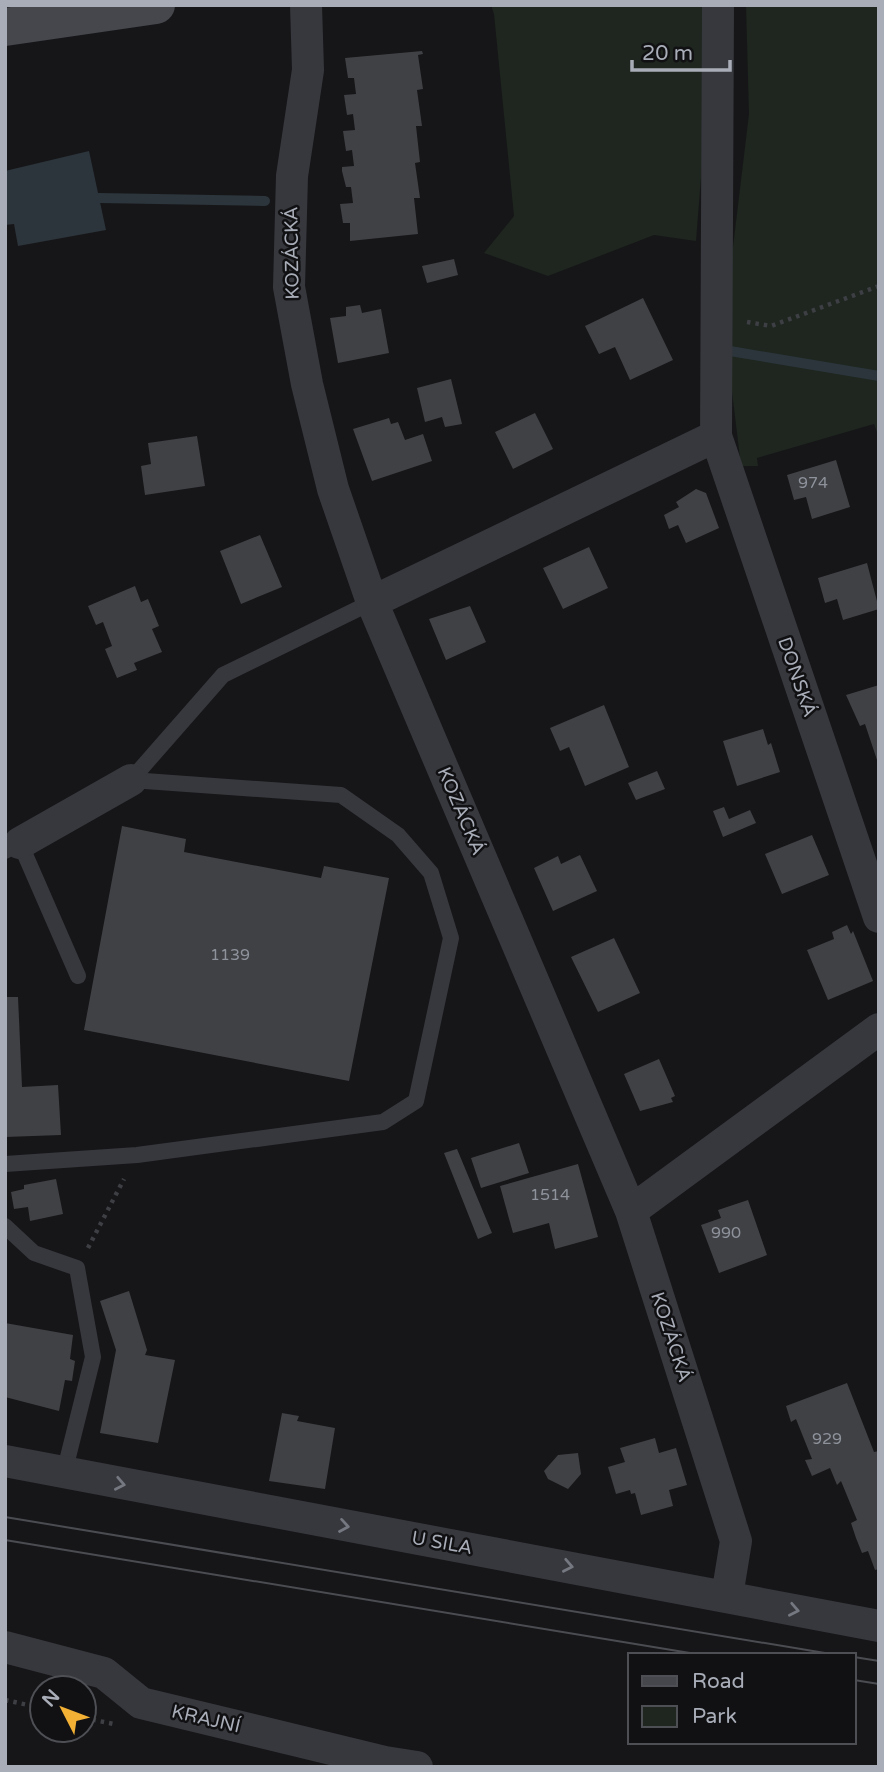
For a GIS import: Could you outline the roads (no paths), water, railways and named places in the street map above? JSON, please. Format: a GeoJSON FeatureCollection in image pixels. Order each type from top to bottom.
{"type":"FeatureCollection","features":[{"type":"Feature","properties":{"kind":"main road"},"geometry":{"type":"LineString","coordinates":[[5,27],[156,5]]}},
{"type":"Feature","properties":{"kind":"street","name":"KOZÁCKÁ"},"geometry":{"type":"LineString","coordinates":[[306,5],[308,70],[292,176],[289,287],[307,384],[333,489],[372,602],[631,1211],[736,1541],[727,1596]]}},
{"type":"Feature","properties":{"kind":"street","name":"DONSKÁ"},"geometry":{"type":"LineString","coordinates":[[718,5],[716,436],[879,917]]}},
{"type":"Feature","properties":{"kind":"street"},"geometry":{"type":"LineString","coordinates":[[372,602],[716,436]]}},
{"type":"Feature","properties":{"kind":"street"},"geometry":{"type":"LineString","coordinates":[[12,847],[131,780]]}},
{"type":"Feature","properties":{"kind":"street"},"geometry":{"type":"LineString","coordinates":[[631,1211],[879,1029]]}},
{"type":"Feature","properties":{"kind":"street","name":"U SILA"},"geometry":{"type":"LineString","coordinates":[[5,1461],[879,1626]]}},
{"type":"Feature","properties":{"kind":"street","name":"KRAJNÍ"},"geometry":{"type":"LineString","coordinates":[[5,1647],[104,1673],[141,1703],[385,1762],[417,1767]]}},
{"type":"Feature","properties":{"kind":"lane"},"geometry":{"type":"LineString","coordinates":[[131,780],[223,675],[372,602]]}},
{"type":"Feature","properties":{"kind":"lane"},"geometry":{"type":"LineString","coordinates":[[5,1164],[137,1155],[383,1122],[416,1101],[451,938],[431,873],[398,835],[341,795],[131,780]]}},
{"type":"Feature","properties":{"kind":"lane"},"geometry":{"type":"LineString","coordinates":[[12,847],[78,976]]}},
{"type":"Feature","properties":{"kind":"lane"},"geometry":{"type":"LineString","coordinates":[[5,1227],[34,1253],[78,1268],[93,1357],[64,1473]]}},
{"type":"Feature","properties":{"kind":"waterway"},"geometry":{"type":"LineString","coordinates":[[99,198],[265,201]]}},
{"type":"Feature","properties":{"kind":"waterway"},"geometry":{"type":"LineString","coordinates":[[730,351],[879,376]]}},
{"type":"Feature","properties":{"kind":"tram line"},"geometry":{"type":"LineString","coordinates":[[5,1517],[825,1653]]}},
{"type":"Feature","properties":{"kind":"tram line"},"geometry":{"type":"LineString","coordinates":[[5,1540],[690,1653]]}},
{"type":"Feature","properties":{"kind":"tram line"},"geometry":{"type":"LineString","coordinates":[[856,1657],[879,1661]]}},
{"type":"Feature","properties":{"kind":"tram line"},"geometry":{"type":"LineString","coordinates":[[856,1680],[879,1684]]}}]}
